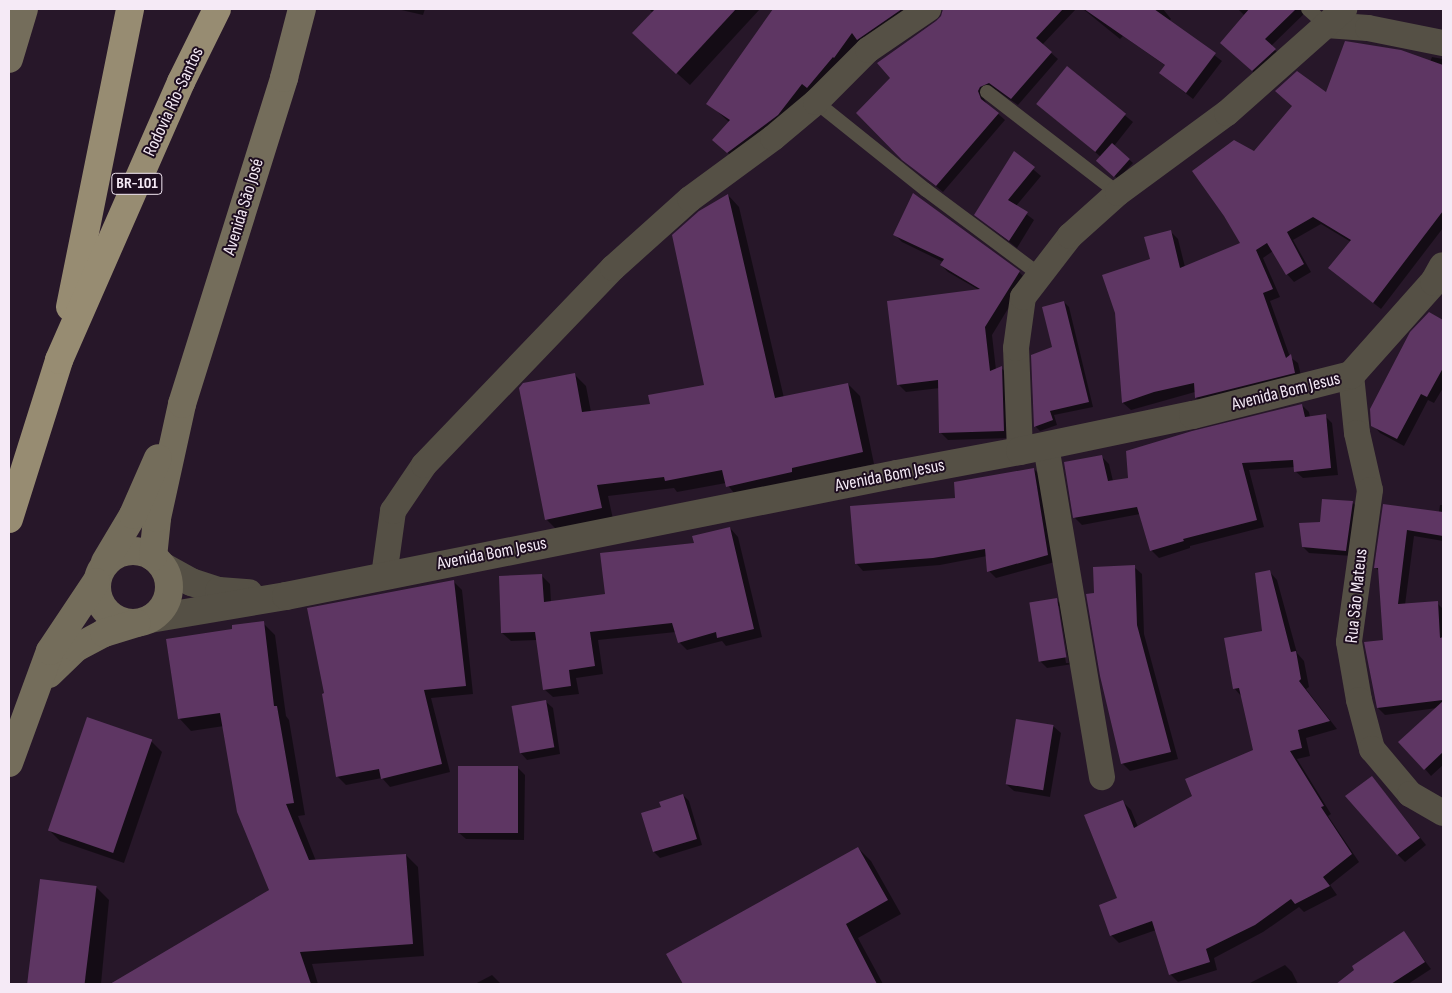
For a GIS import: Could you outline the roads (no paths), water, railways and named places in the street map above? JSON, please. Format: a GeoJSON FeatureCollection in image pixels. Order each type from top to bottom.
{"type":"FeatureCollection","features":[{"type":"Feature","properties":{"kind":"highway","name":"Rodovia Rio-Santos"},"geometry":{"type":"LineString","coordinates":[[9,519],[59,360],[130,9]]}},
{"type":"Feature","properties":{"kind":"highway","name":"Rodovia Rio-Santos"},"geometry":{"type":"LineString","coordinates":[[59,360],[181,82],[217,9]]}},
{"type":"Feature","properties":{"kind":"main road"},"geometry":{"type":"LineString","coordinates":[[9,59],[24,9]]}},
{"type":"Feature","properties":{"kind":"main road","name":"Avenida São José"},"geometry":{"type":"LineString","coordinates":[[143,621],[159,612],[168,593],[169,582],[159,562],[157,518],[182,404],[284,78],[302,9]]}},
{"type":"Feature","properties":{"kind":"main road","name":"Avenida São José"},"geometry":{"type":"LineString","coordinates":[[9,763],[50,652],[101,572],[133,514],[182,404]]}},
{"type":"Feature","properties":{"kind":"main road"},"geometry":{"type":"LineString","coordinates":[[143,621],[117,620],[108,614],[96,594],[101,572],[115,554],[127,550],[139,550],[159,562]]}},
{"type":"Feature","properties":{"kind":"main road"},"geometry":{"type":"LineString","coordinates":[[34,692],[55,666],[76,648],[104,633],[143,621]]}},
{"type":"Feature","properties":{"kind":"street"},"geometry":{"type":"LineString","coordinates":[[384,576],[393,512],[424,465],[613,268],[690,199],[773,138],[816,102],[868,50],[928,9]]}},
{"type":"Feature","properties":{"kind":"street"},"geometry":{"type":"LineString","coordinates":[[1102,777],[1033,448],[1016,348],[1023,297],[1070,236],[1118,194],[1227,113],[1326,14],[1368,28],[1443,43]]}},
{"type":"Feature","properties":{"kind":"street","name":"Avenida Bom Jesus"},"geometry":{"type":"LineString","coordinates":[[143,621],[286,596],[1033,448],[1193,415],[1350,375],[1434,282],[1443,266]]}},
{"type":"Feature","properties":{"kind":"street","name":"Rua São Mateus"},"geometry":{"type":"LineString","coordinates":[[1350,375],[1357,433],[1370,490],[1349,642],[1359,700],[1372,749],[1410,794],[1443,813]]}},
{"type":"Feature","properties":{"kind":"street","name":"Avenida Bom Jesus"},"geometry":{"type":"LineString","coordinates":[[159,562],[191,582],[219,591],[286,596]]}},
{"type":"Feature","properties":{"kind":"lane"},"geometry":{"type":"LineString","coordinates":[[987,92],[1118,194]]}},
{"type":"Feature","properties":{"kind":"lane"},"geometry":{"type":"LineString","coordinates":[[816,102],[926,190],[1040,275]]}}]}
